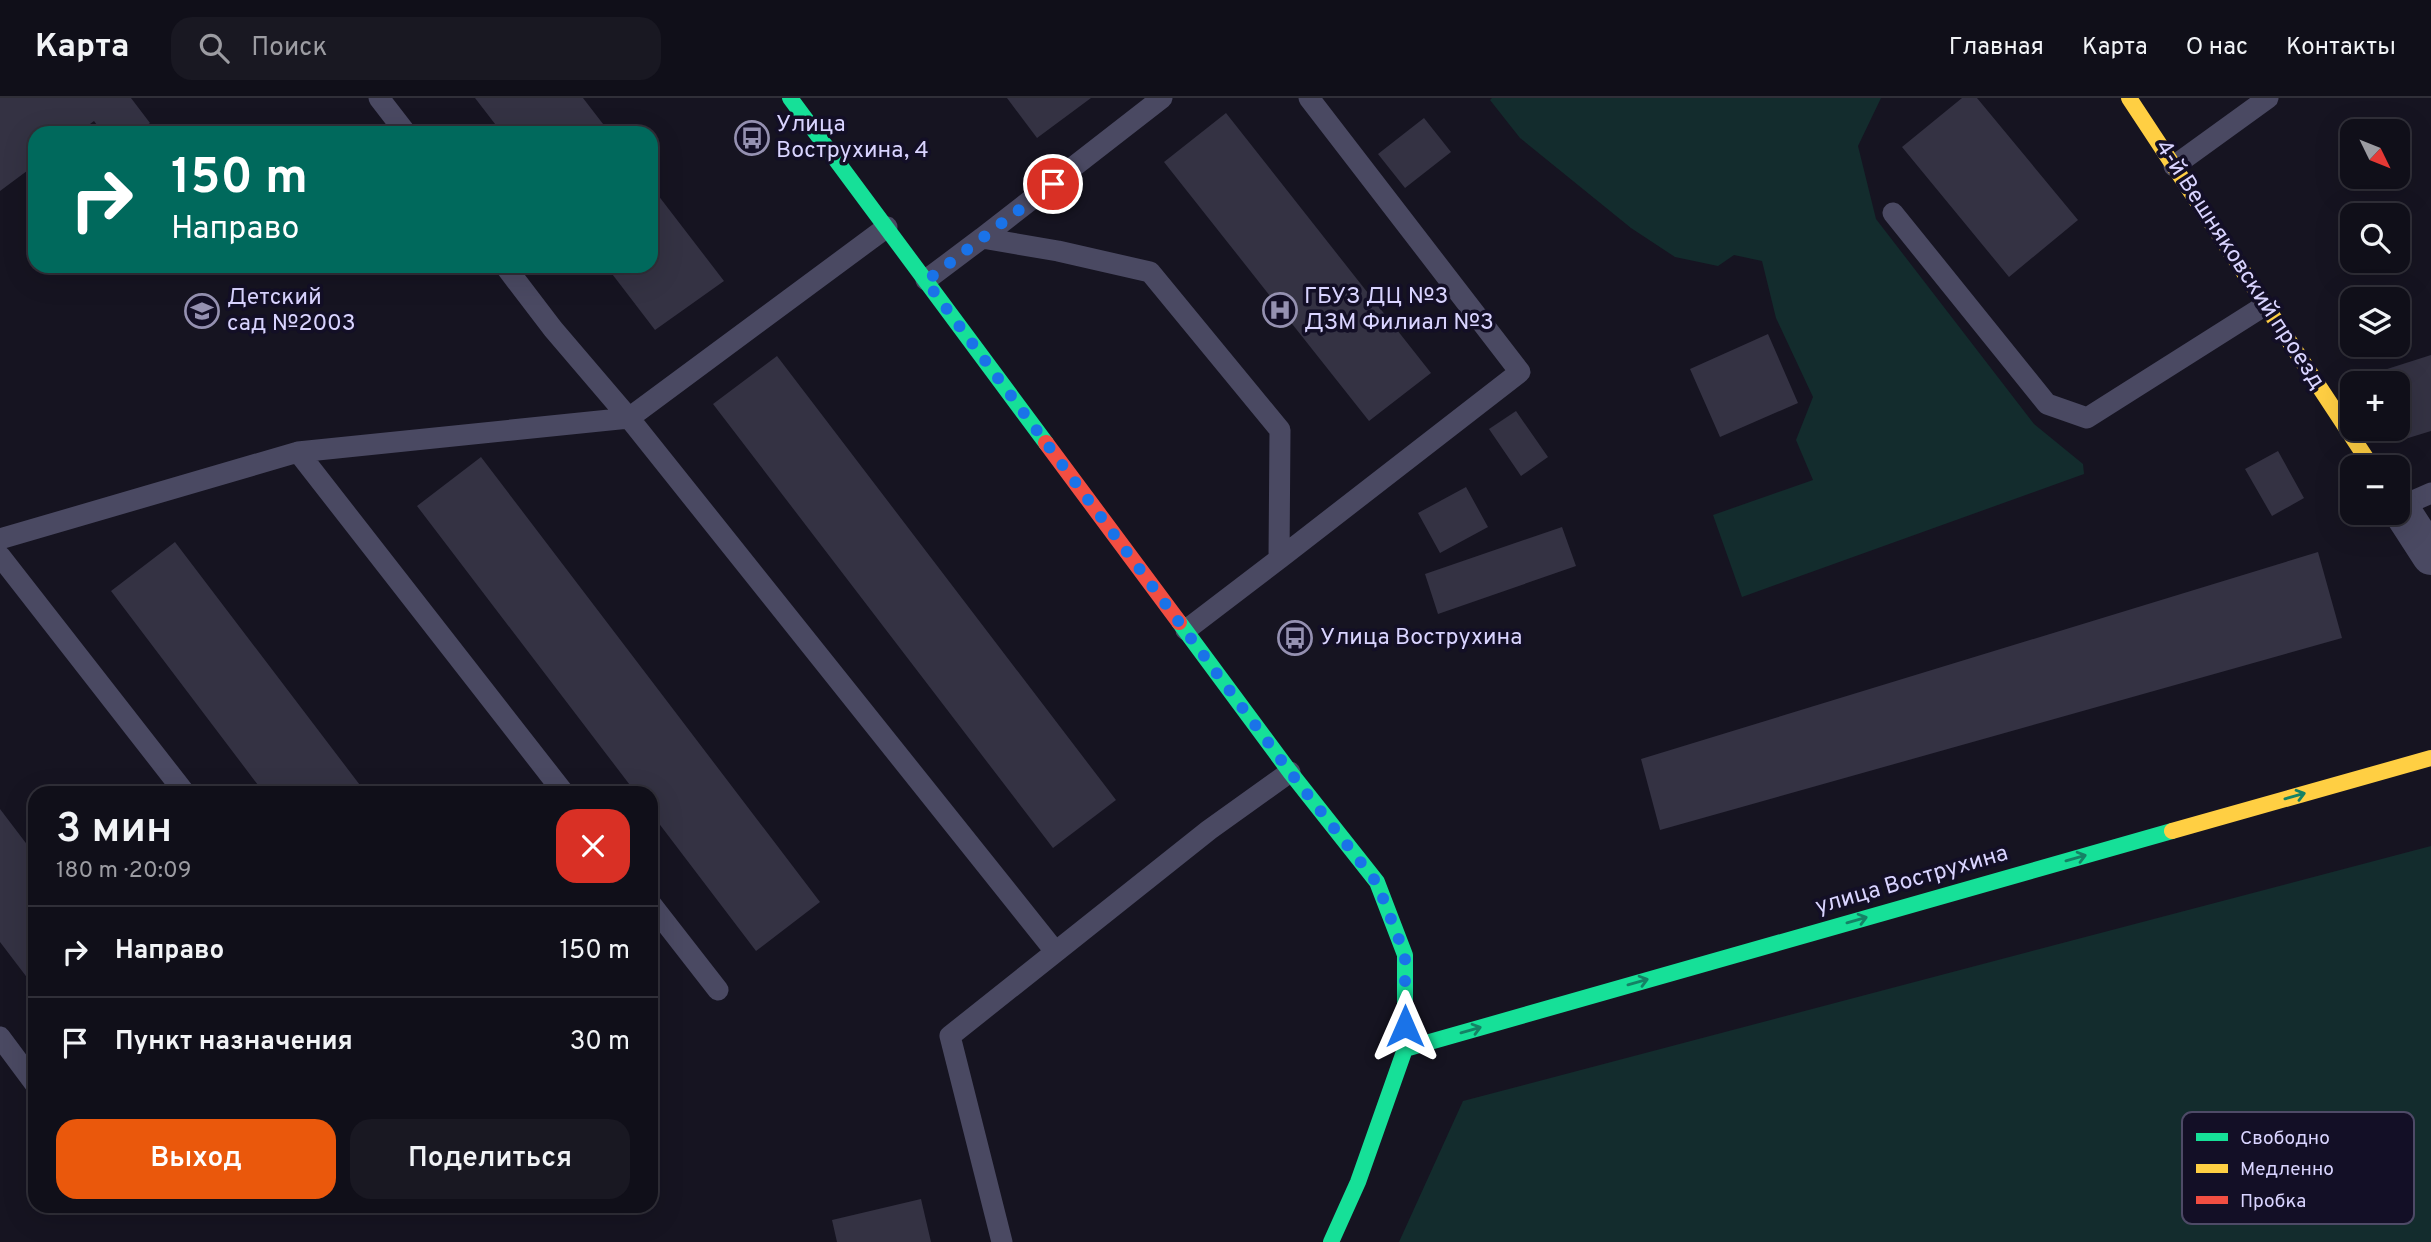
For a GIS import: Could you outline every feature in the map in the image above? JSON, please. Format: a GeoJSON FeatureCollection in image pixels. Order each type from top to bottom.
{"type":"FeatureCollection","features":[{"type":"Feature","properties":{"kind":"street"},"geometry":{"type":"LineString","coordinates":[[790,98],[1290,772],[1377,883],[1405,955],[1405,1049],[1358,1182],[1331,1242]]}},
{"type":"Feature","properties":{"kind":"street","name":"4-й Вешняковский проезд"},"geometry":{"type":"LineString","coordinates":[[2129,98],[2364,455]]}},
{"type":"Feature","properties":{"kind":"street"},"geometry":{"type":"LineString","coordinates":[[2410,504],[2431,556]]}},
{"type":"Feature","properties":{"kind":"street","name":"улица Вострухина"},"geometry":{"type":"LineString","coordinates":[[1405,1049],[2431,758]]}},
{"type":"Feature","properties":{"kind":"lane"},"geometry":{"type":"LineString","coordinates":[[379,98],[401,126]]}},
{"type":"Feature","properties":{"kind":"lane"},"geometry":{"type":"LineString","coordinates":[[926,281],[1163,98]]}},
{"type":"Feature","properties":{"kind":"lane"},"geometry":{"type":"LineString","coordinates":[[1186,631],[1520,372],[1310,98]]}},
{"type":"Feature","properties":{"kind":"lane"},"geometry":{"type":"LineString","coordinates":[[2174,166],[2269,98]]}},
{"type":"Feature","properties":{"kind":"lane"},"geometry":{"type":"LineString","coordinates":[[1893,213],[2047,404],[2087,418],[2264,306]]}},
{"type":"Feature","properties":{"kind":"lane"},"geometry":{"type":"LineString","coordinates":[[0,539],[298,452],[629,418],[887,227]]}},
{"type":"Feature","properties":{"kind":"lane"},"geometry":{"type":"LineString","coordinates":[[982,238],[1058,251],[1150,272],[1280,430],[1279,559]]}},
{"type":"Feature","properties":{"kind":"lane"},"geometry":{"type":"LineString","coordinates":[[510,273],[1054,950]]}},
{"type":"Feature","properties":{"kind":"lane"},"geometry":{"type":"LineString","coordinates":[[298,452],[559,786]]}},
{"type":"Feature","properties":{"kind":"lane"},"geometry":{"type":"LineString","coordinates":[[0,556],[180,786]]}},
{"type":"Feature","properties":{"kind":"lane"},"geometry":{"type":"LineString","coordinates":[[1002,1242],[950,1036],[1054,950],[1209,830],[1290,772]]}},
{"type":"Feature","properties":{"kind":"lane"},"geometry":{"type":"LineString","coordinates":[[658,913],[718,990]]}},
{"type":"Feature","properties":{"kind":"lane"},"geometry":{"type":"LineString","coordinates":[[0,1037],[28,1075]]}},
{"type":"Feature","properties":{"kind":"green space"},"geometry":{"type":"Polygon","coordinates":[[[1881,98],[1858,146],[1876,219],[2034,424],[2083,464],[2084,474],[1742,597],[1713,515],[1813,480],[1796,440],[1813,397],[1776,318],[1762,261],[1734,255],[1718,266],[1675,257],[1631,228],[1520,138],[1490,100],[1881,98]]]}},
{"type":"Feature","properties":{"kind":"green space"},"geometry":{"type":"Polygon","coordinates":[[[2431,846],[2431,1242],[1399,1242],[1463,1101],[2431,846]]]}},
{"type":"Feature","properties":{"kind":"building"},"geometry":{"type":"Polygon","coordinates":[[[0,98],[131,98],[150,123],[146,126],[98,126],[94,121],[87,126],[28,126],[28,170],[0,191],[0,98]]]}},
{"type":"Feature","properties":{"kind":"building"},"geometry":{"type":"Polygon","coordinates":[[[475,98],[583,98],[605,126],[497,126],[475,98]]]}},
{"type":"Feature","properties":{"kind":"building"},"geometry":{"type":"Polygon","coordinates":[[[1007,98],[1091,98],[1037,138],[1007,98]]]}},
{"type":"Feature","properties":{"kind":"building"},"geometry":{"type":"Polygon","coordinates":[[[1962,98],[1977,98],[2078,220],[2009,277],[1902,147],[1962,98]]]}},
{"type":"Feature","properties":{"kind":"building"},"geometry":{"type":"Polygon","coordinates":[[[1226,113],[1431,373],[1369,421],[1164,162],[1226,113]]]}},
{"type":"Feature","properties":{"kind":"building"},"geometry":{"type":"Polygon","coordinates":[[[1424,118],[1451,152],[1405,188],[1378,154],[1424,118]]]}},
{"type":"Feature","properties":{"kind":"building"},"geometry":{"type":"Polygon","coordinates":[[[658,195],[724,281],[655,330],[611,273],[658,273],[658,195]]]}},
{"type":"Feature","properties":{"kind":"building"},"geometry":{"type":"Polygon","coordinates":[[[1768,334],[1798,403],[1720,437],[1690,369],[1768,334]]]}},
{"type":"Feature","properties":{"kind":"building"},"geometry":{"type":"Polygon","coordinates":[[[2431,355],[2431,431],[2410,437],[2410,371],[2384,370],[2431,355]]]}},
{"type":"Feature","properties":{"kind":"building"},"geometry":{"type":"Polygon","coordinates":[[[777,356],[1116,800],[1053,848],[713,404],[777,356]]]}},
{"type":"Feature","properties":{"kind":"building"},"geometry":{"type":"Polygon","coordinates":[[[1516,411],[1548,457],[1521,476],[1489,429],[1516,411]]]}},
{"type":"Feature","properties":{"kind":"building"},"geometry":{"type":"Polygon","coordinates":[[[2278,451],[2304,498],[2272,516],[2245,469],[2278,451]]]}},
{"type":"Feature","properties":{"kind":"building"},"geometry":{"type":"Polygon","coordinates":[[[481,457],[820,902],[756,951],[658,822],[658,786],[631,786],[417,506],[481,457]]]}},
{"type":"Feature","properties":{"kind":"building"},"geometry":{"type":"Polygon","coordinates":[[[1466,487],[1488,527],[1440,553],[1418,513],[1466,487]]]}},
{"type":"Feature","properties":{"kind":"building"},"geometry":{"type":"Polygon","coordinates":[[[1562,527],[1576,566],[1438,614],[1425,574],[1562,527]]]}},
{"type":"Feature","properties":{"kind":"building"},"geometry":{"type":"Polygon","coordinates":[[[175,542],[361,786],[259,786],[111,591],[175,542]]]}},
{"type":"Feature","properties":{"kind":"building"},"geometry":{"type":"Polygon","coordinates":[[[2318,552],[2342,638],[1660,830],[1641,759],[2318,552]]]}},
{"type":"Feature","properties":{"kind":"building"},"geometry":{"type":"Polygon","coordinates":[[[0,809],[28,846],[28,979],[0,942],[0,809]]]}},
{"type":"Feature","properties":{"kind":"building"},"geometry":{"type":"Polygon","coordinates":[[[921,1199],[931,1242],[837,1242],[832,1220],[921,1199]]]}},
{"type":"Feature","properties":{"kind":"traffic: fast"},"geometry":{"type":"LineString","coordinates":[[790,98],[1046,443]]}},
{"type":"Feature","properties":{"kind":"traffic: fast"},"geometry":{"type":"LineString","coordinates":[[1179,622],[1290,772],[1377,882],[1405,955],[1405,1049],[1358,1182],[1331,1242]]}},
{"type":"Feature","properties":{"kind":"traffic: fast"},"geometry":{"type":"LineString","coordinates":[[1405,1049],[2172,831]]}},
{"type":"Feature","properties":{"kind":"traffic: slow"},"geometry":{"type":"LineString","coordinates":[[2129,98],[2364,455]]}},
{"type":"Feature","properties":{"kind":"traffic: slow"},"geometry":{"type":"LineString","coordinates":[[2172,831],[2431,758]]}},
{"type":"Feature","properties":{"kind":"traffic: jam"},"geometry":{"type":"LineString","coordinates":[[1046,443],[1179,622]]}},
{"type":"Feature","properties":{"kind":"place","name":"Улица Вострухина, 4"},"geometry":{"type":"Point","coordinates":[752,138]}},
{"type":"Feature","properties":{"kind":"place","name":"ГБУЗ ДЦ №3 ДЗМ Филиал №3"},"geometry":{"type":"Point","coordinates":[1280,310]}},
{"type":"Feature","properties":{"kind":"place","name":"Детский сад №2003"},"geometry":{"type":"Point","coordinates":[202,311]}},
{"type":"Feature","properties":{"kind":"place","name":"Улица Вострухина"},"geometry":{"type":"Point","coordinates":[1295,638]}},
{"type":"Feature","properties":{"kind":"route"},"geometry":{"type":"LineString","coordinates":[[1053,184],[926,281],[1290,772],[1377,883],[1405,955],[1405,1026]]}}]}
